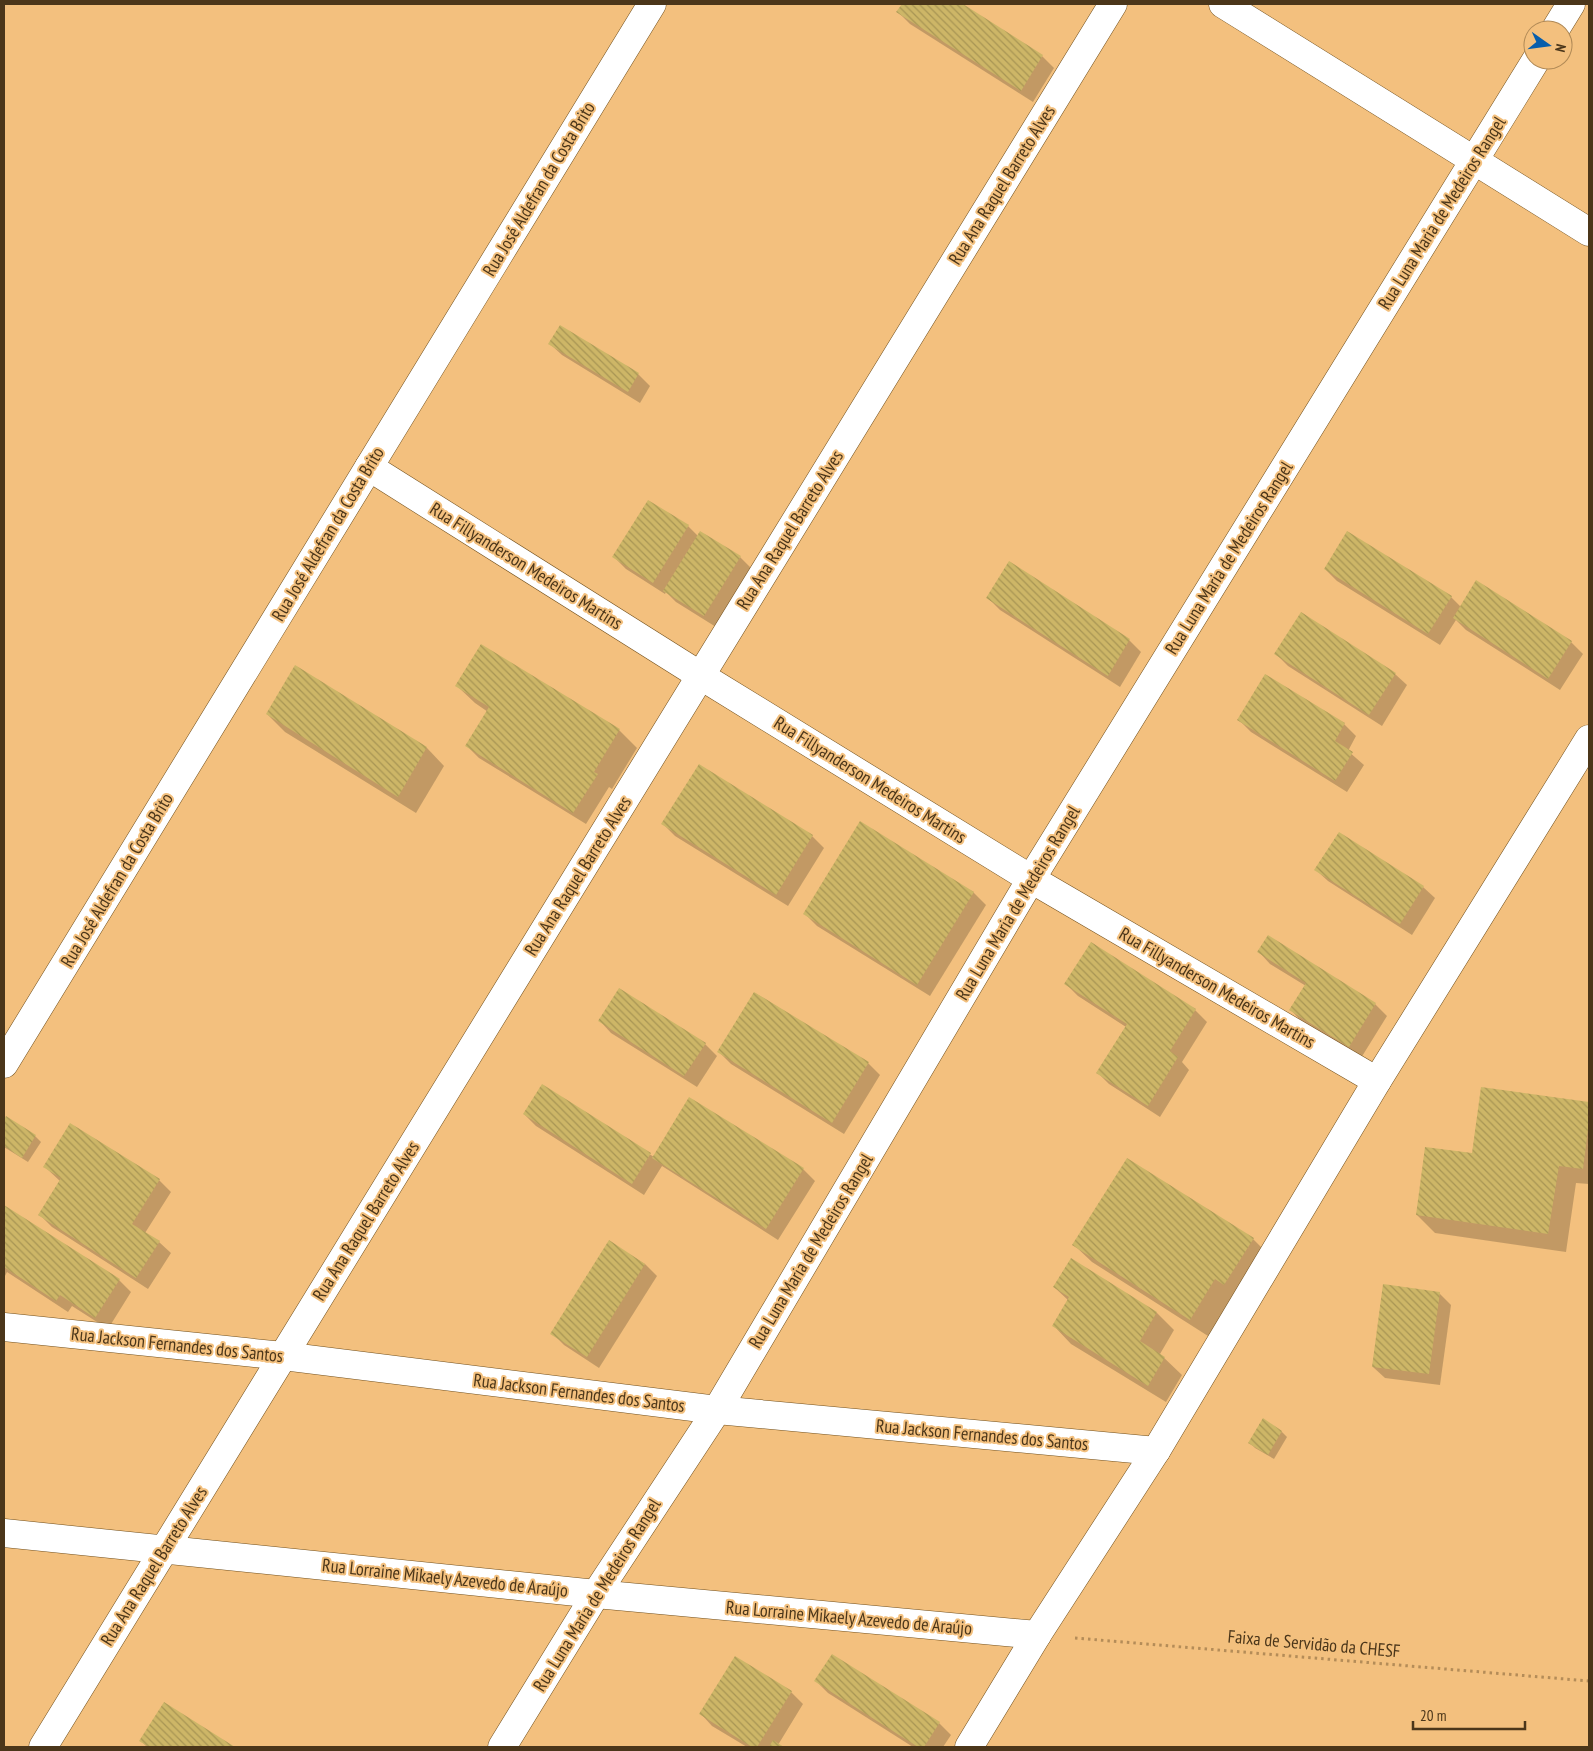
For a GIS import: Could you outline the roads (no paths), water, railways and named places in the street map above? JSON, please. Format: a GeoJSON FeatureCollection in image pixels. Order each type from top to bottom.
{"type":"FeatureCollection","features":[{"type":"Feature","properties":{"kind":"street","name":"Rua José Aldefran da Costa Brito"},"geometry":{"type":"LineString","coordinates":[[4,1064],[652,4]]}},
{"type":"Feature","properties":{"kind":"street","name":"Rua Ana Raquel Barreto Alves"},"geometry":{"type":"LineString","coordinates":[[42,1747],[1113,4]]}},
{"type":"Feature","properties":{"kind":"street"},"geometry":{"type":"LineString","coordinates":[[1223,4],[1475,159],[1589,232]]}},
{"type":"Feature","properties":{"kind":"street"},"geometry":{"type":"LineString","coordinates":[[1561,20],[1571,4]]}},
{"type":"Feature","properties":{"kind":"street","name":"Rua Luna Maria de Medeiros Rangel"},"geometry":{"type":"LineString","coordinates":[[502,1747],[596,1594],[717,1410],[1031,879],[1530,70]]}},
{"type":"Feature","properties":{"kind":"street","name":"Rua Fillyanderson Medeiros Martins"},"geometry":{"type":"LineString","coordinates":[[369,467],[701,676],[1031,879],[1376,1081]]}},
{"type":"Feature","properties":{"kind":"street"},"geometry":{"type":"LineString","coordinates":[[969,1747],[1037,1635],[1156,1451],[1376,1081],[1589,739]]}},
{"type":"Feature","properties":{"kind":"street","name":"Rua Jackson Fernandes dos Santos"},"geometry":{"type":"LineString","coordinates":[[4,1328],[283,1356],[717,1410],[1156,1451]]}},
{"type":"Feature","properties":{"kind":"street","name":"Rua Lorraine Mikaely Azevedo de Araújo"},"geometry":{"type":"LineString","coordinates":[[4,1534],[596,1594],[1037,1635]]}}]}
